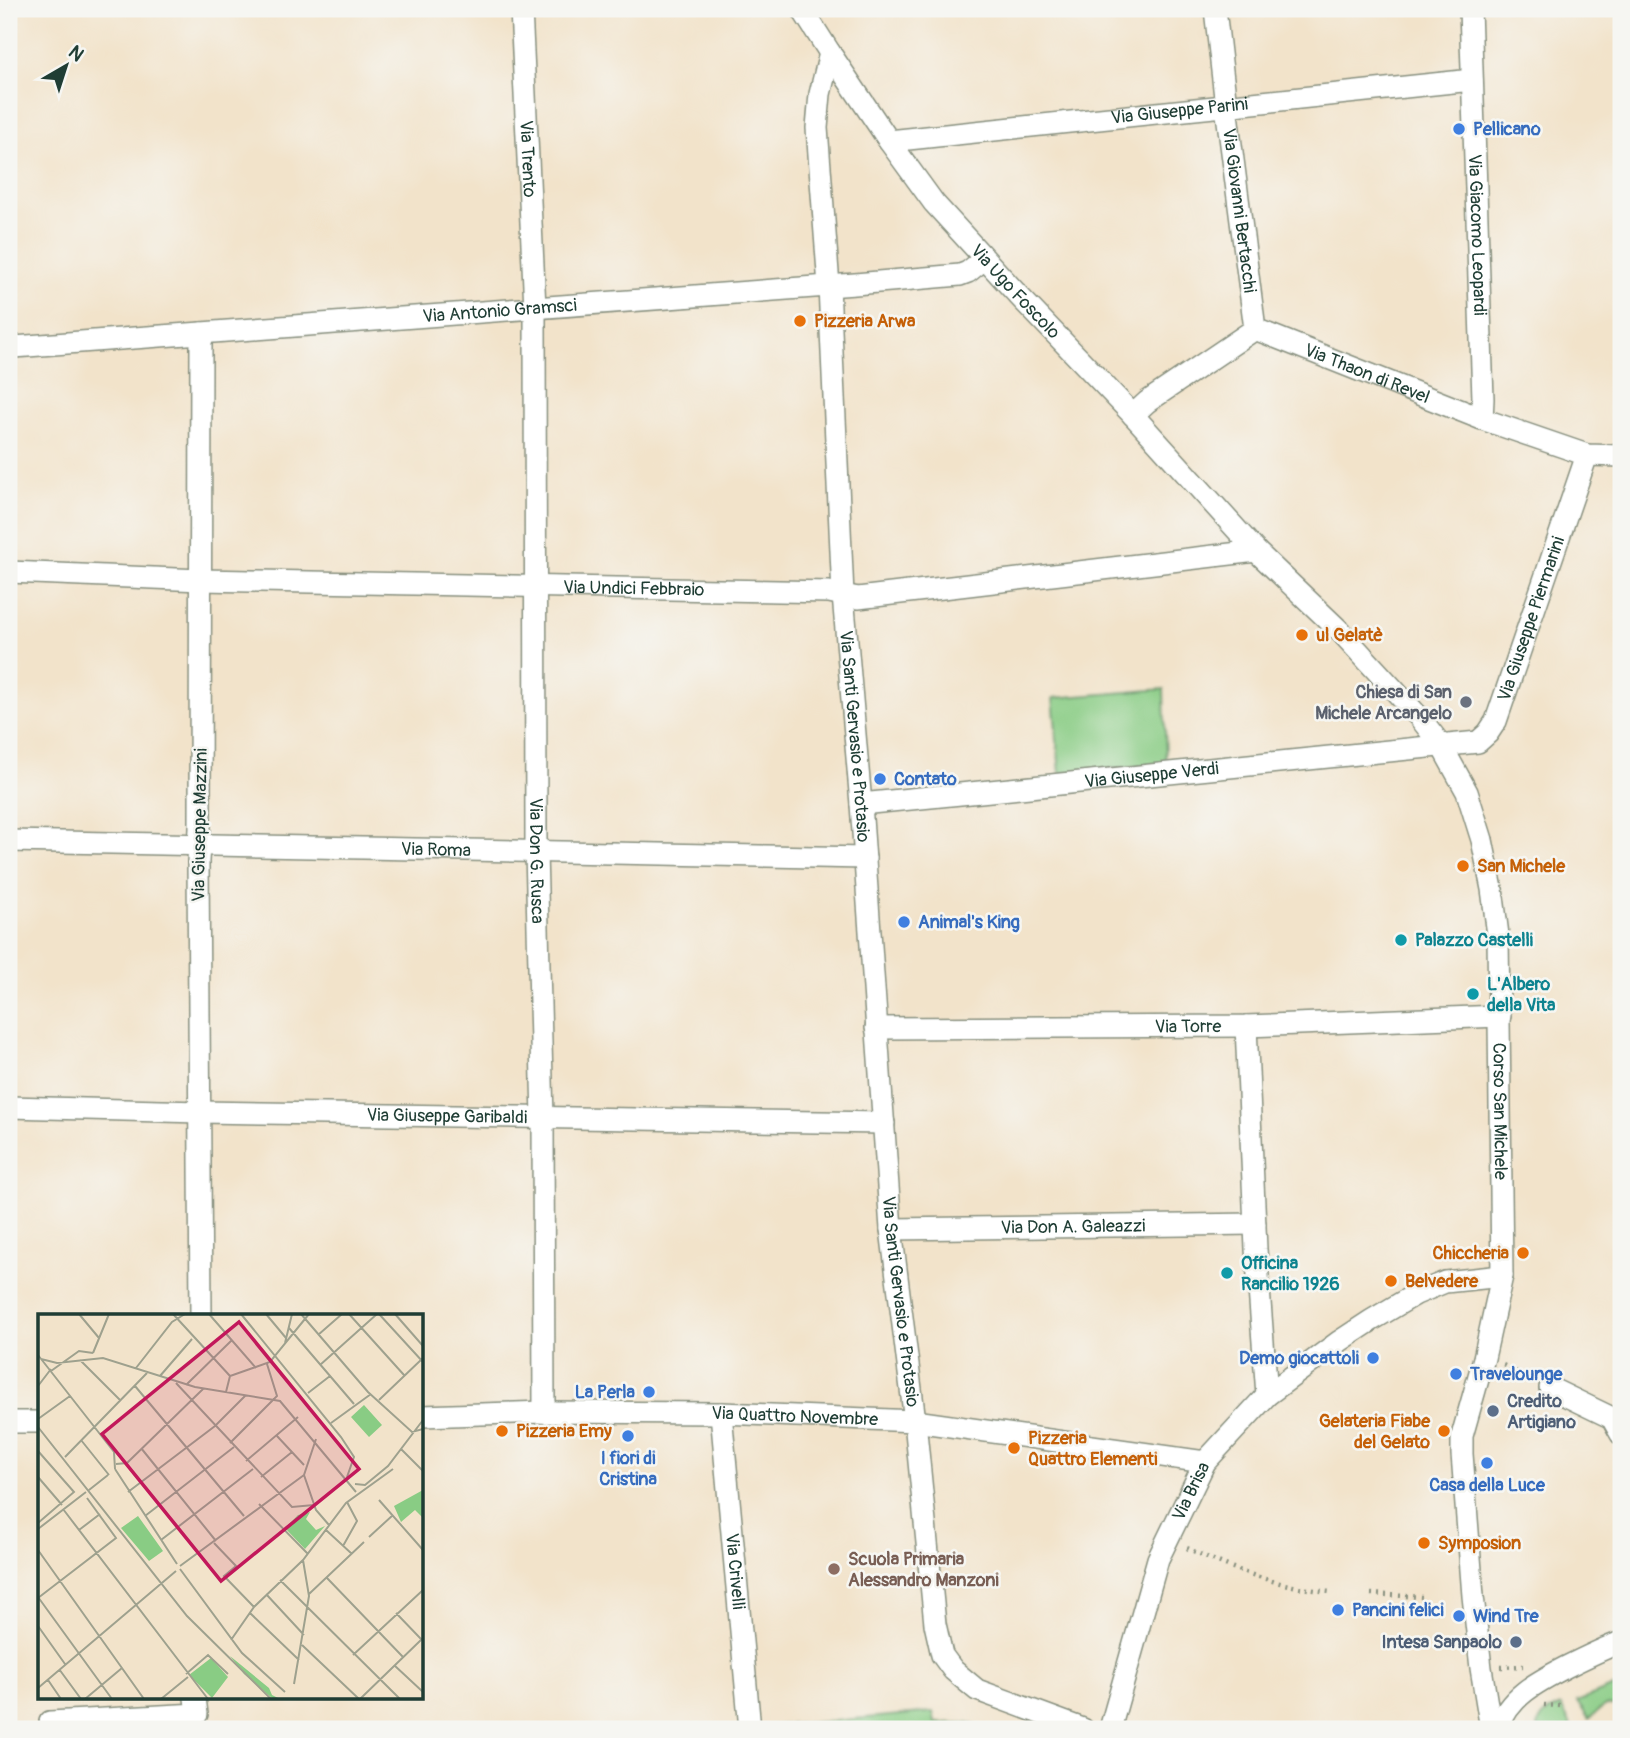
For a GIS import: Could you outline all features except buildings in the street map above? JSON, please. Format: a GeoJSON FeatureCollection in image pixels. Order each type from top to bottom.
{"type":"FeatureCollection","features":[{"type":"Feature","properties":{"kind":"street","name":"Via Trento"},"geometry":{"type":"LineString","coordinates":[[521,9],[535,308]]}},
{"type":"Feature","properties":{"kind":"street","name":"Via Ugo Foscolo"},"geometry":{"type":"LineString","coordinates":[[803,9],[830,54],[934,203],[1256,551]]}},
{"type":"Feature","properties":{"kind":"street","name":"Via Giovanni Bertacchi"},"geometry":{"type":"LineString","coordinates":[[1215,9],[1255,329]]}},
{"type":"Feature","properties":{"kind":"street","name":"Via Giacomo Leopardi"},"geometry":{"type":"LineString","coordinates":[[1470,9],[1482,419]]}},
{"type":"Feature","properties":{"kind":"street","name":"Via Santi Gervasio e Protasio"},"geometry":{"type":"LineString","coordinates":[[830,54],[820,94],[817,128],[829,286],[843,595],[861,804],[891,1228],[915,1421],[934,1623],[942,1655],[953,1670],[977,1690],[1083,1729]]}},
{"type":"Feature","properties":{"kind":"street","name":"Via Giuseppe Parini"},"geometry":{"type":"LineString","coordinates":[[889,141],[1472,80]]}},
{"type":"Feature","properties":{"kind":"street","name":"Via Antonio Gramsci"},"geometry":{"type":"LineString","coordinates":[[9,347],[960,275],[984,259]]}},
{"type":"Feature","properties":{"kind":"street","name":"Via Don G. Rusca"},"geometry":{"type":"LineString","coordinates":[[535,308],[536,852],[543,1118],[544,1412]]}},
{"type":"Feature","properties":{"kind":"street","name":"Via Thaon di Revel"},"geometry":{"type":"LineString","coordinates":[[1255,329],[1482,419],[1587,455],[1621,456]]}},
{"type":"Feature","properties":{"kind":"street"},"geometry":{"type":"LineString","coordinates":[[1133,415],[1147,402],[1255,329]]}},
{"type":"Feature","properties":{"kind":"street","name":"Via Giuseppe Mazzini"},"geometry":{"type":"LineString","coordinates":[[201,333],[198,861],[201,1314]]}},
{"type":"Feature","properties":{"kind":"street","name":"Via Giuseppe Piermarini"},"geometry":{"type":"LineString","coordinates":[[1441,745],[1478,742],[1496,721],[1587,455]]}},
{"type":"Feature","properties":{"kind":"street","name":"Via Undici Febbraio"},"geometry":{"type":"LineString","coordinates":[[9,572],[201,580],[829,592],[858,598],[1256,551]]}},
{"type":"Feature","properties":{"kind":"street","name":"Corso San Michele"},"geometry":{"type":"LineString","coordinates":[[1256,551],[1340,631],[1420,718],[1441,745],[1467,792],[1482,840],[1492,889],[1498,935],[1502,1276],[1484,1359],[1462,1436],[1473,1596],[1491,1729]]}},
{"type":"Feature","properties":{"kind":"street","name":"Via Giuseppe Verdi"},"geometry":{"type":"LineString","coordinates":[[861,804],[1441,745]]}},
{"type":"Feature","properties":{"kind":"street","name":"Via Roma"},"geometry":{"type":"LineString","coordinates":[[9,841],[865,858]]}},
{"type":"Feature","properties":{"kind":"street","name":"Via Torre"},"geometry":{"type":"LineString","coordinates":[[876,1028],[1246,1026],[1500,1016]]}},
{"type":"Feature","properties":{"kind":"street"},"geometry":{"type":"LineString","coordinates":[[1246,1026],[1255,1224],[1267,1395]]}},
{"type":"Feature","properties":{"kind":"street","name":"Via Giuseppe Garibaldi"},"geometry":{"type":"LineString","coordinates":[[9,1107],[884,1123]]}},
{"type":"Feature","properties":{"kind":"street","name":"Via Don A. Galeazzi"},"geometry":{"type":"LineString","coordinates":[[891,1228],[1255,1224]]}},
{"type":"Feature","properties":{"kind":"street","name":"Via Brisa"},"geometry":{"type":"LineString","coordinates":[[1111,1729],[1157,1559],[1205,1462],[1267,1395],[1372,1320],[1416,1294],[1445,1282],[1502,1276]]}},
{"type":"Feature","properties":{"kind":"street"},"geometry":{"type":"LineString","coordinates":[[1550,1388],[1612,1418],[1621,1434]]}},
{"type":"Feature","properties":{"kind":"street","name":"Via Quattro Novembre"},"geometry":{"type":"LineString","coordinates":[[424,1416],[544,1412],[721,1413],[915,1421],[1205,1462]]}},
{"type":"Feature","properties":{"kind":"street","name":"Via Crivelli"},"geometry":{"type":"LineString","coordinates":[[721,1413],[750,1729]]}},
{"type":"Feature","properties":{"kind":"street"},"geometry":{"type":"LineString","coordinates":[[9,1422],[38,1422]]}},
{"type":"Feature","properties":{"kind":"street"},"geometry":{"type":"LineString","coordinates":[[1498,1729],[1501,1718],[1533,1684],[1621,1642]]}},
{"type":"Feature","properties":{"kind":"street"},"geometry":{"type":"LineString","coordinates":[[51,1729],[50,1722],[197,1714],[195,1700]]}},
{"type":"Feature","properties":{"kind":"path"},"geometry":{"type":"LineString","coordinates":[[1484,1359],[1550,1388]]}},
{"type":"Feature","properties":{"kind":"path"},"geometry":{"type":"LineString","coordinates":[[1168,1539],[1213,1560],[1258,1576],[1305,1590],[1330,1592]]}},
{"type":"Feature","properties":{"kind":"path"},"geometry":{"type":"LineString","coordinates":[[1371,1594],[1422,1597]]}},
{"type":"Feature","properties":{"kind":"green space"},"geometry":{"type":"Polygon","coordinates":[[[1164,689],[1166,764],[1060,773],[1053,698],[1164,689]]]}},
{"type":"Feature","properties":{"kind":"green space"},"geometry":{"type":"Polygon","coordinates":[[[1621,1684],[1621,1707],[1605,1705],[1589,1719],[1577,1702],[1621,1684]]]}},
{"type":"Feature","properties":{"kind":"green space"},"geometry":{"type":"Polygon","coordinates":[[[1561,1706],[1573,1729],[1538,1729],[1542,1717],[1561,1706]]]}},
{"type":"Feature","properties":{"kind":"green space"},"geometry":{"type":"Polygon","coordinates":[[[933,1712],[935,1723],[966,1724],[983,1729],[766,1729],[766,1727],[933,1712]]]}},
{"type":"Feature","properties":{"kind":"place","name":"Pellicano"},"geometry":{"type":"Point","coordinates":[1459,129]}},
{"type":"Feature","properties":{"kind":"place","name":"Pizzeria Arwa"},"geometry":{"type":"Point","coordinates":[800,321]}},
{"type":"Feature","properties":{"kind":"place","name":"ul Gelatè"},"geometry":{"type":"Point","coordinates":[1302,635]}},
{"type":"Feature","properties":{"kind":"place","name":"Chiesa di San Michele Arcangelo"},"geometry":{"type":"Point","coordinates":[1466,702]}},
{"type":"Feature","properties":{"kind":"place","name":"Contato"},"geometry":{"type":"Point","coordinates":[880,779]}},
{"type":"Feature","properties":{"kind":"place","name":"San Michele"},"geometry":{"type":"Point","coordinates":[1463,866]}},
{"type":"Feature","properties":{"kind":"place","name":"Animal's King"},"geometry":{"type":"Point","coordinates":[904,922]}},
{"type":"Feature","properties":{"kind":"place","name":"Palazzo Castelli"},"geometry":{"type":"Point","coordinates":[1401,940]}},
{"type":"Feature","properties":{"kind":"place","name":"L'Albero della Vita"},"geometry":{"type":"Point","coordinates":[1473,994]}},
{"type":"Feature","properties":{"kind":"place","name":"Chiccheria"},"geometry":{"type":"Point","coordinates":[1523,1253]}},
{"type":"Feature","properties":{"kind":"place","name":"Officina Rancilio 1926"},"geometry":{"type":"Point","coordinates":[1227,1273]}},
{"type":"Feature","properties":{"kind":"place","name":"Belvedere"},"geometry":{"type":"Point","coordinates":[1391,1281]}},
{"type":"Feature","properties":{"kind":"place","name":"Demo giocattoli"},"geometry":{"type":"Point","coordinates":[1373,1358]}},
{"type":"Feature","properties":{"kind":"place","name":"Travelounge"},"geometry":{"type":"Point","coordinates":[1456,1374]}},
{"type":"Feature","properties":{"kind":"place","name":"La Perla"},"geometry":{"type":"Point","coordinates":[649,1392]}},
{"type":"Feature","properties":{"kind":"place","name":"Credito Artigiano"},"geometry":{"type":"Point","coordinates":[1493,1411]}},
{"type":"Feature","properties":{"kind":"place","name":"Pizzeria Emy"},"geometry":{"type":"Point","coordinates":[502,1431]}},
{"type":"Feature","properties":{"kind":"place","name":"Gelateria Fiabe del Gelato"},"geometry":{"type":"Point","coordinates":[1444,1431]}},
{"type":"Feature","properties":{"kind":"place","name":"I fiori di Cristina"},"geometry":{"type":"Point","coordinates":[628,1436]}},
{"type":"Feature","properties":{"kind":"place","name":"Pizzeria Quattro Elementi"},"geometry":{"type":"Point","coordinates":[1014,1448]}},
{"type":"Feature","properties":{"kind":"place","name":"Casa della Luce"},"geometry":{"type":"Point","coordinates":[1487,1463]}},
{"type":"Feature","properties":{"kind":"place","name":"Symposion"},"geometry":{"type":"Point","coordinates":[1424,1543]}},
{"type":"Feature","properties":{"kind":"place","name":"Scuola Primaria Alessandro Manzoni"},"geometry":{"type":"Point","coordinates":[834,1569]}},
{"type":"Feature","properties":{"kind":"place","name":"Pancini felici"},"geometry":{"type":"Point","coordinates":[1338,1610]}},
{"type":"Feature","properties":{"kind":"place","name":"Wind Tre"},"geometry":{"type":"Point","coordinates":[1459,1616]}},
{"type":"Feature","properties":{"kind":"place","name":"Intesa Sanpaolo"},"geometry":{"type":"Point","coordinates":[1516,1642]}}]}
